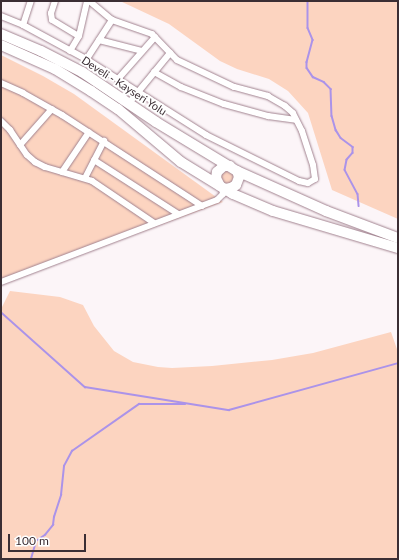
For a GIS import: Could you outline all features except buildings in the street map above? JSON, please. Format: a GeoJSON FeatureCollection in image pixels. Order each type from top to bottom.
{"type":"FeatureCollection","features":[{"type":"Feature","properties":{"kind":"highway","name":"Develi - Kayseri Yolu"},"geometry":{"type":"LineString","coordinates":[[1,34],[69,65],[234,169],[316,206],[398,238]]}},
{"type":"Feature","properties":{"kind":"highway","name":"Develi - Kayseri Yolu"},"geometry":{"type":"LineString","coordinates":[[1,45],[55,70],[91,90],[118,109],[181,162],[222,187],[272,211],[398,248]]}},
{"type":"Feature","properties":{"kind":"highway"},"geometry":{"type":"LineString","coordinates":[[224,166],[234,169],[239,177],[236,185],[231,188],[222,187],[216,178],[217,172],[224,166]]}},
{"type":"Feature","properties":{"kind":"street"},"geometry":{"type":"LineString","coordinates":[[23,25],[31,1]]}},
{"type":"Feature","properties":{"kind":"street"},"geometry":{"type":"LineString","coordinates":[[55,1],[51,13],[52,20],[79,36]]}},
{"type":"Feature","properties":{"kind":"street"},"geometry":{"type":"LineString","coordinates":[[1,16],[23,25],[86,60],[138,91],[206,135],[296,180],[310,183],[316,178],[302,131],[289,110],[274,99],[234,87],[177,60],[156,38],[146,31],[112,20],[88,1],[79,36],[70,51]]}},
{"type":"Feature","properties":{"kind":"street"},"geometry":{"type":"LineString","coordinates":[[86,60],[112,20]]}},
{"type":"Feature","properties":{"kind":"street"},"geometry":{"type":"LineString","coordinates":[[118,79],[142,51],[156,38]]}},
{"type":"Feature","properties":{"kind":"street"},"geometry":{"type":"LineString","coordinates":[[99,40],[142,51]]}},
{"type":"Feature","properties":{"kind":"street"},"geometry":{"type":"LineString","coordinates":[[129,104],[170,53]]}},
{"type":"Feature","properties":{"kind":"street"},"geometry":{"type":"LineString","coordinates":[[154,72],[181,87],[224,104],[268,116],[296,120]]}},
{"type":"Feature","properties":{"kind":"street"},"geometry":{"type":"LineString","coordinates":[[1,83],[24,93],[52,109],[104,141],[202,206]]}},
{"type":"Feature","properties":{"kind":"street"},"geometry":{"type":"LineString","coordinates":[[20,145],[52,109]]}},
{"type":"Feature","properties":{"kind":"street"},"geometry":{"type":"LineString","coordinates":[[1,122],[35,162],[96,183],[154,223]]}},
{"type":"Feature","properties":{"kind":"street"},"geometry":{"type":"LineString","coordinates":[[62,172],[89,132]]}},
{"type":"Feature","properties":{"kind":"street"},"geometry":{"type":"LineString","coordinates":[[85,178],[104,141]]}},
{"type":"Feature","properties":{"kind":"street"},"geometry":{"type":"LineString","coordinates":[[94,160],[178,214]]}},
{"type":"Feature","properties":{"kind":"street"},"geometry":{"type":"LineString","coordinates":[[1,282],[220,199],[224,191],[222,187]]}},
{"type":"Feature","properties":{"kind":"shaded area"},"geometry":{"type":"Polygon","coordinates":[[[120,1],[398,1],[398,219],[332,190],[308,113],[288,91],[269,79],[237,69],[220,61],[169,24],[120,1]]]}},
{"type":"Feature","properties":{"kind":"shaded area"},"geometry":{"type":"Polygon","coordinates":[[[1,55],[43,76],[74,94],[223,202],[92,250],[1,279],[1,55]]]}},
{"type":"Feature","properties":{"kind":"shaded area"},"geometry":{"type":"Polygon","coordinates":[[[229,170],[235,177],[230,185],[222,183],[220,174],[229,170]]]}},
{"type":"Feature","properties":{"kind":"shaded area"},"geometry":{"type":"Polygon","coordinates":[[[10,291],[60,297],[83,305],[94,326],[114,351],[133,362],[158,367],[172,368],[212,366],[272,360],[313,353],[391,332],[398,352],[398,559],[1,559],[1,309],[10,291]]]}},
{"type":"Feature","properties":{"kind":"waterway"},"geometry":{"type":"LineString","coordinates":[[308,1],[308,28],[313,40],[307,62],[307,68],[313,77],[324,82],[331,89],[332,116],[336,130],[341,138],[353,147],[353,153],[347,160],[345,170],[358,194],[359,206]]}},
{"type":"Feature","properties":{"kind":"waterway"},"geometry":{"type":"LineString","coordinates":[[1,312],[85,387],[229,410],[398,363]]}},
{"type":"Feature","properties":{"kind":"waterway"},"geometry":{"type":"LineString","coordinates":[[31,559],[36,541],[45,535],[53,525],[61,495],[64,466],[72,451],[139,404],[185,404]]}}]}
